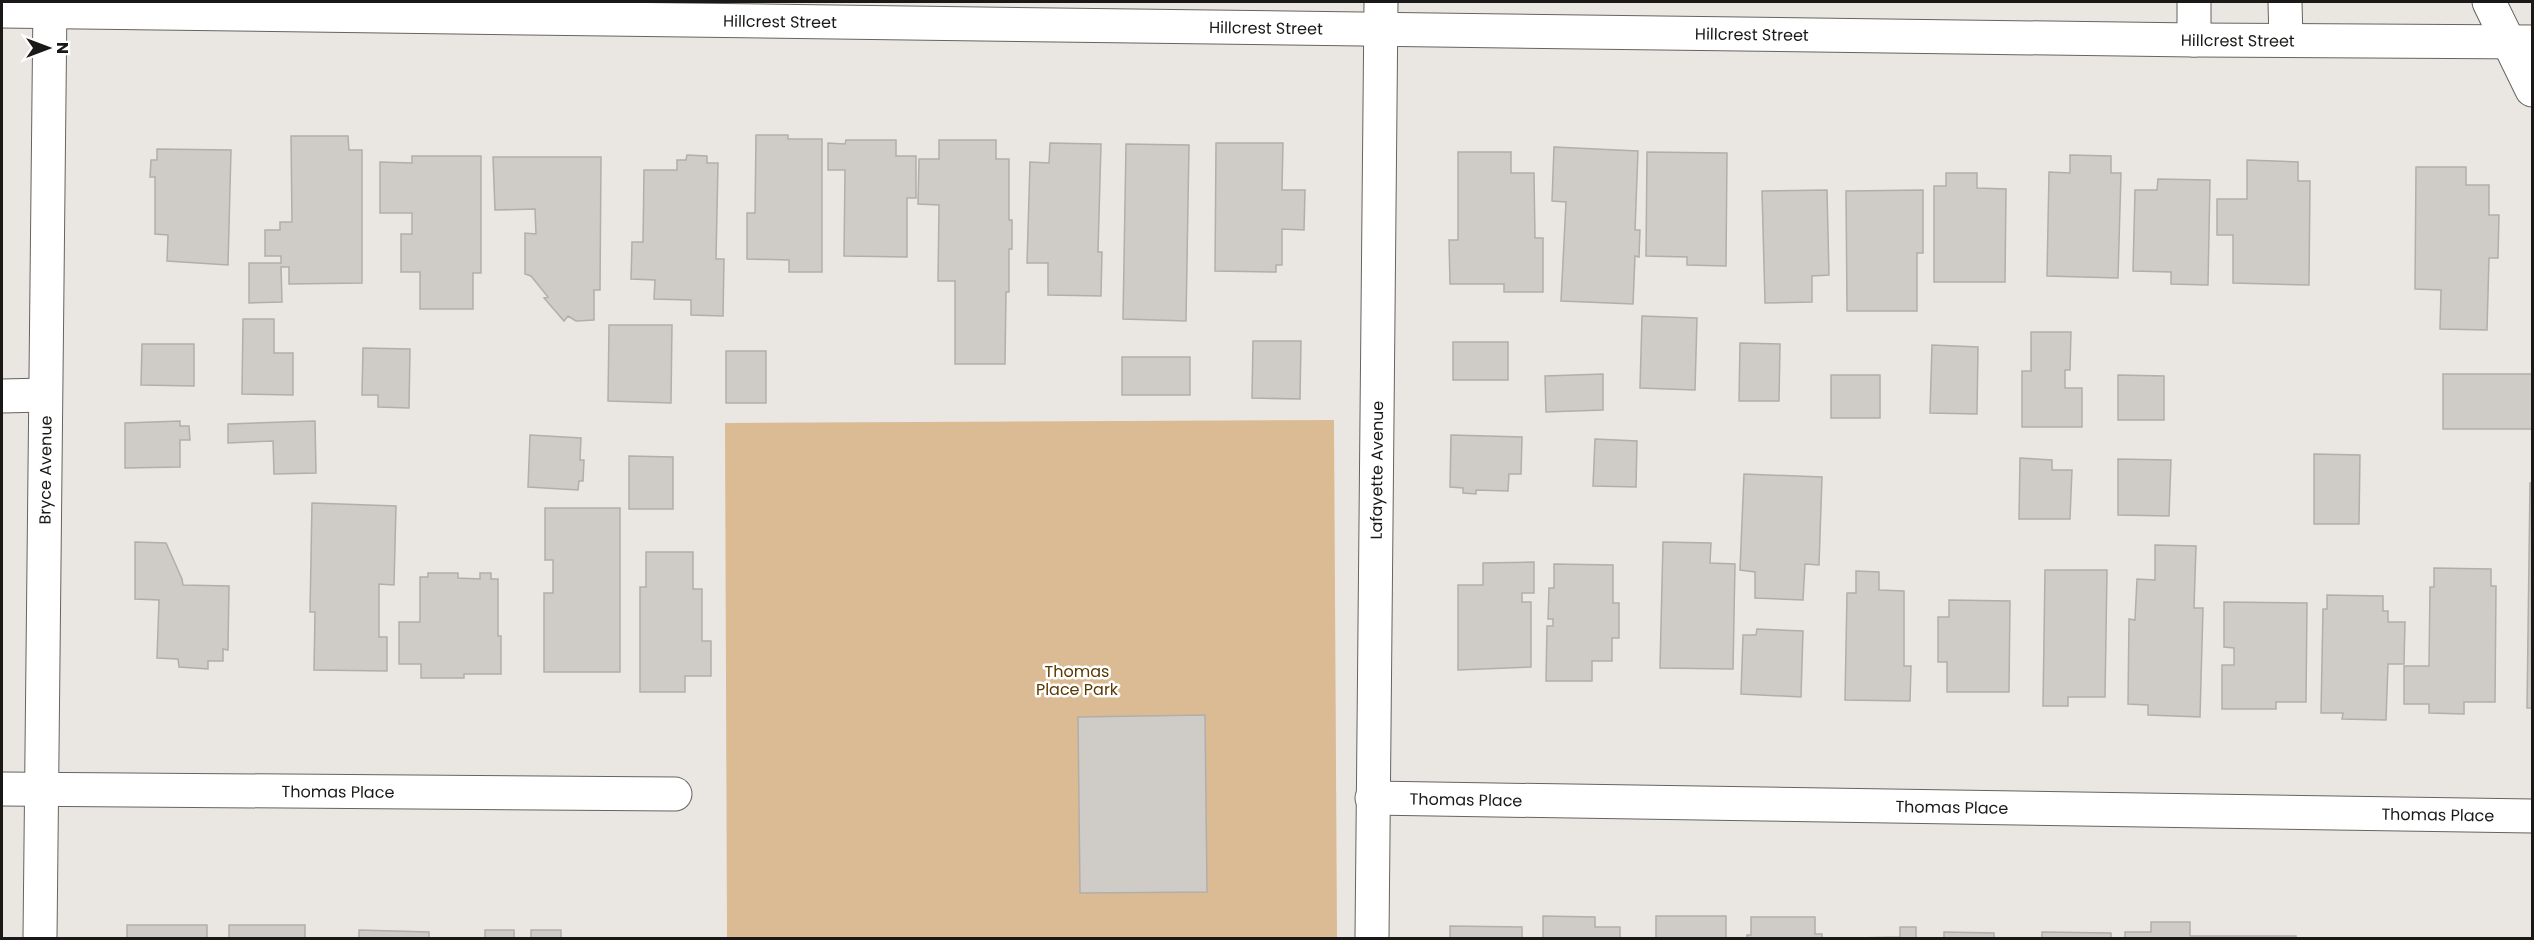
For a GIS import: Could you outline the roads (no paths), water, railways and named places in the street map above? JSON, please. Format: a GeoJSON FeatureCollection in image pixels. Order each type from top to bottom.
{"type":"FeatureCollection","features":[{"type":"Feature","properties":{"kind":"street"},"geometry":{"type":"LineString","coordinates":[[2194,2],[2194,40]]}},
{"type":"Feature","properties":{"kind":"street"},"geometry":{"type":"LineString","coordinates":[[2285,2],[2286,40]]}},
{"type":"Feature","properties":{"kind":"street"},"geometry":{"type":"LineString","coordinates":[[2489,2],[2521,42],[2532,90]]}},
{"type":"Feature","properties":{"kind":"street","name":"Hillcrest Street"},"geometry":{"type":"LineString","coordinates":[[2,11],[50,6],[1381,15],[2194,40],[2521,42]]}},
{"type":"Feature","properties":{"kind":"street","name":"Bryce Avenue"},"geometry":{"type":"LineString","coordinates":[[40,939],[50,6]]}},
{"type":"Feature","properties":{"kind":"street","name":"Lafayette Avenue"},"geometry":{"type":"LineString","coordinates":[[1372,939],[1381,15]]}},
{"type":"Feature","properties":{"kind":"street"},"geometry":{"type":"LineString","coordinates":[[2,396],[45,395]]}},
{"type":"Feature","properties":{"kind":"street","name":"Thomas Place"},"geometry":{"type":"LineString","coordinates":[[2,789],[675,794]]}},
{"type":"Feature","properties":{"kind":"street","name":"Thomas Place"},"geometry":{"type":"LineString","coordinates":[[1372,798],[2532,816]]}},
{"type":"Feature","properties":{"kind":"park label","name":"Thomas Place Park"},"geometry":{"type":"Point","coordinates":[1077,680]}}]}
